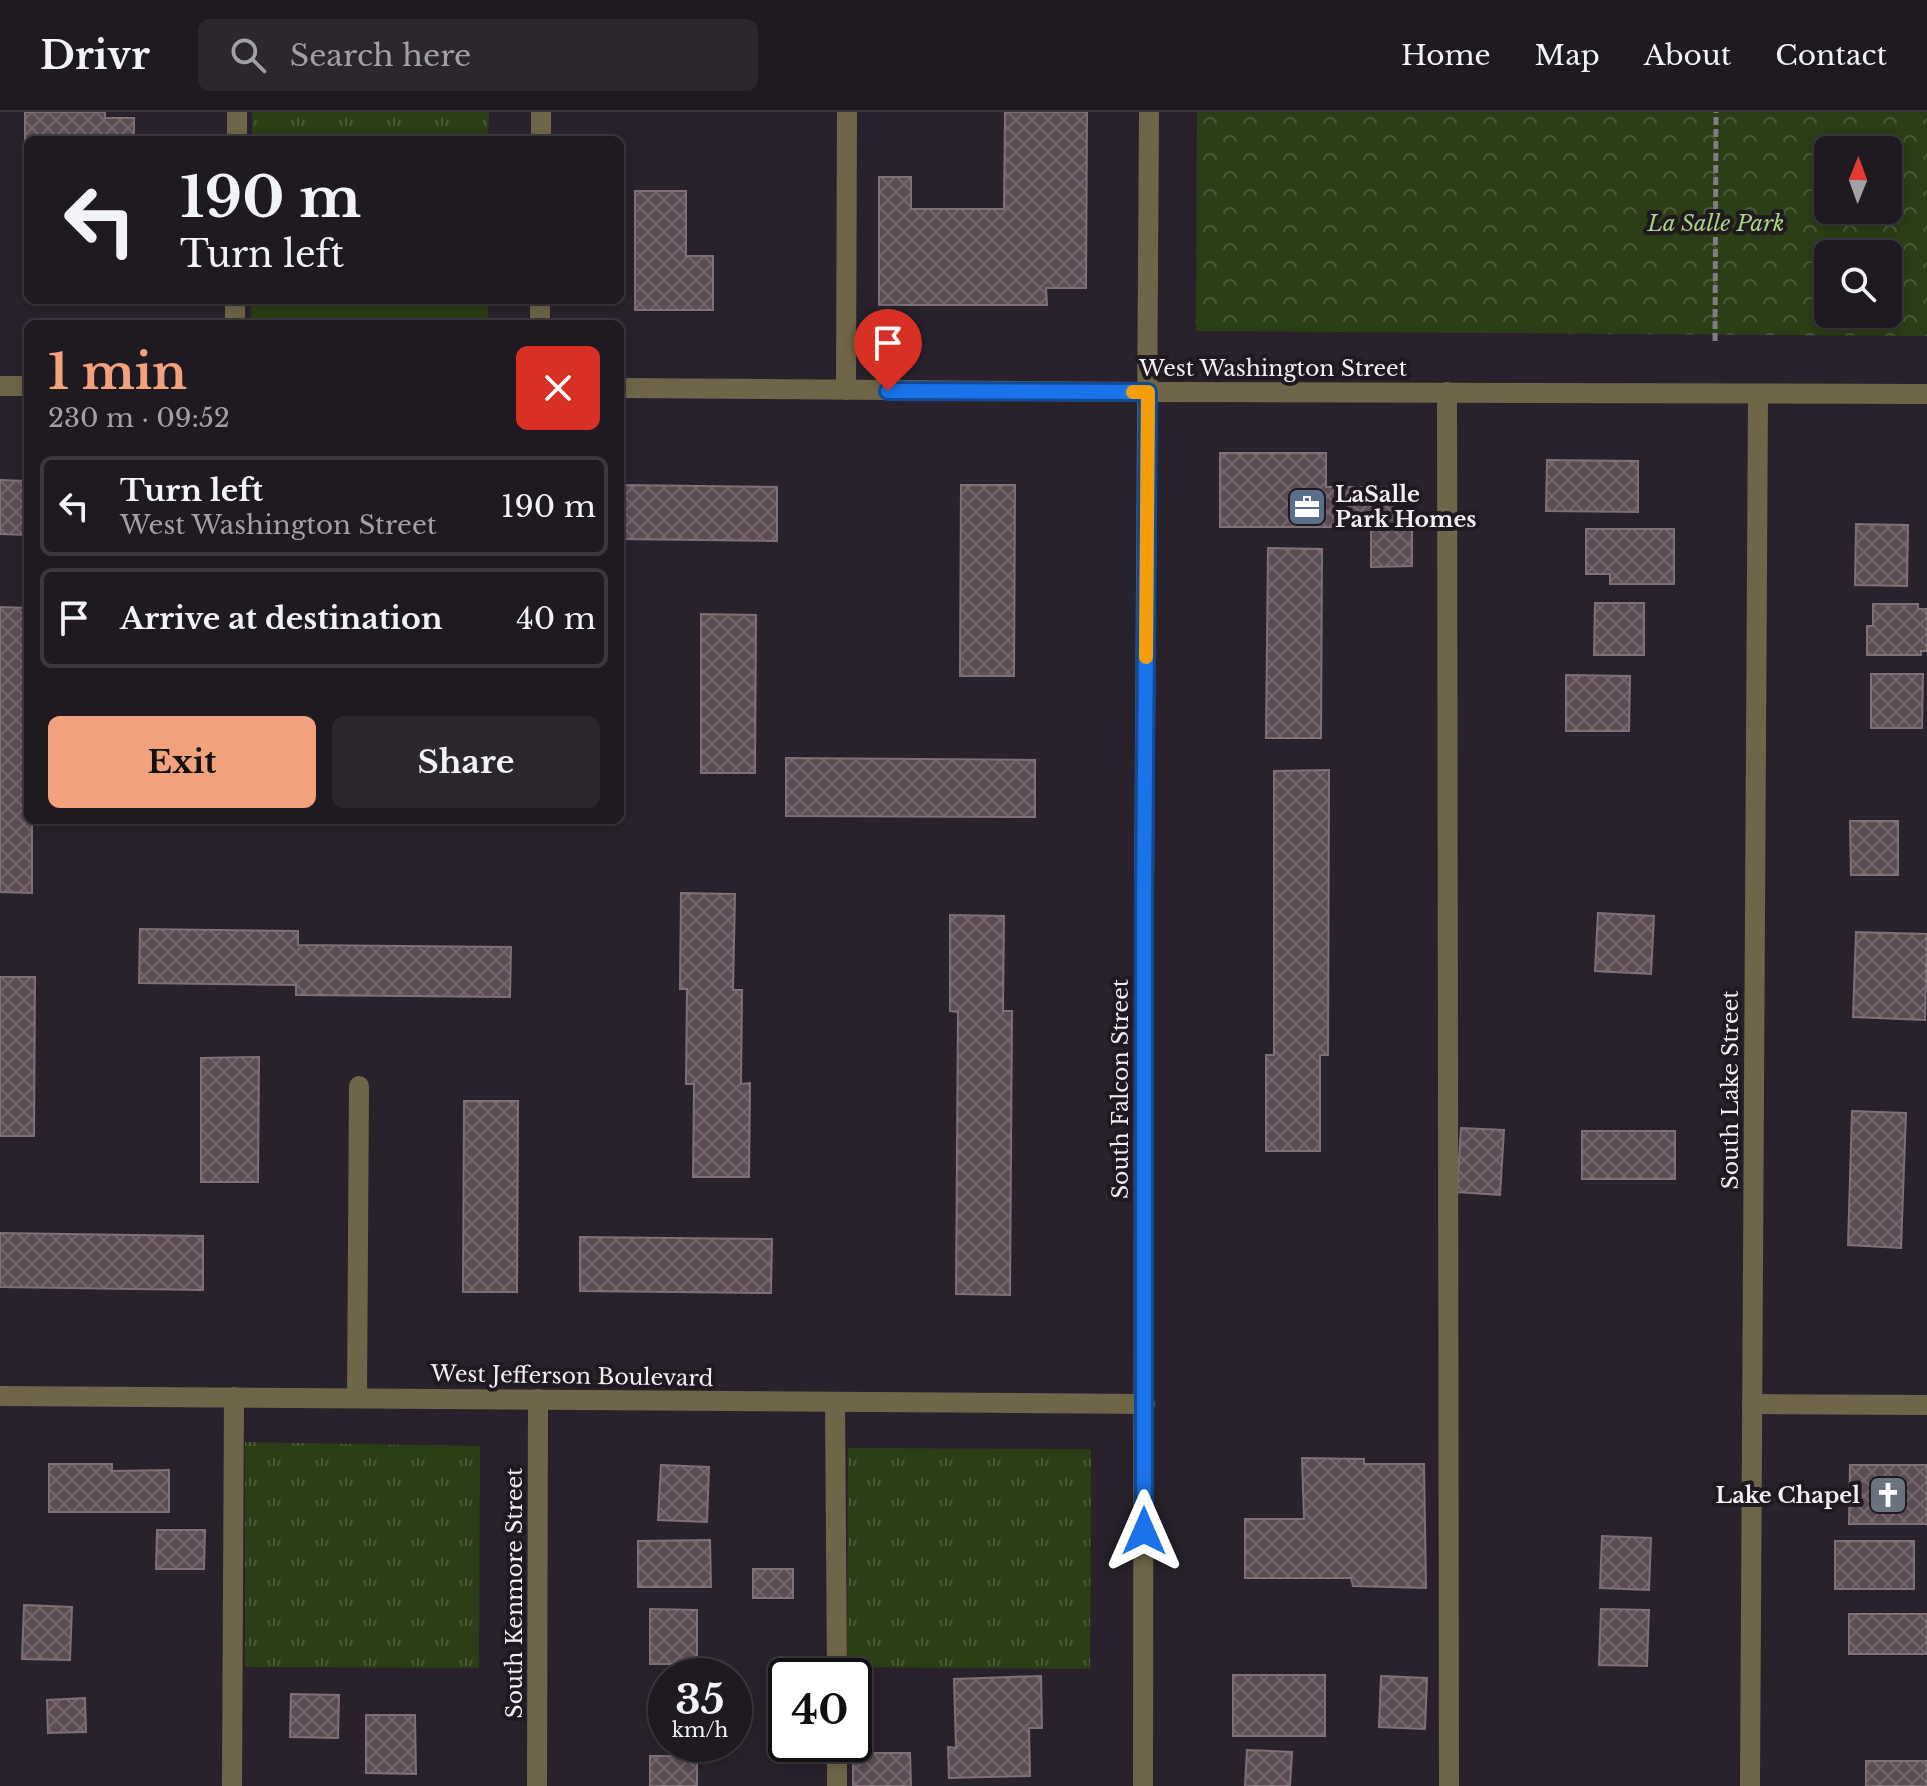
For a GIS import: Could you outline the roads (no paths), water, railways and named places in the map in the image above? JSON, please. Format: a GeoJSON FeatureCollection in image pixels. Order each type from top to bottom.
{"type":"FeatureCollection","features":[{"type":"Feature","properties":{"kind":"street"},"geometry":{"type":"LineString","coordinates":[[237,112],[237,136]]}},
{"type":"Feature","properties":{"kind":"street"},"geometry":{"type":"LineString","coordinates":[[541,112],[541,136]]}},
{"type":"Feature","properties":{"kind":"street"},"geometry":{"type":"LineString","coordinates":[[846,390],[847,112]]}},
{"type":"Feature","properties":{"kind":"street","name":"South Falcon Street"},"geometry":{"type":"LineString","coordinates":[[1143,1786],[1149,112]]}},
{"type":"Feature","properties":{"kind":"street"},"geometry":{"type":"LineString","coordinates":[[0,386],[24,386]]}},
{"type":"Feature","properties":{"kind":"street","name":"West Washington Street"},"geometry":{"type":"LineString","coordinates":[[624,388],[1927,394]]}},
{"type":"Feature","properties":{"kind":"street"},"geometry":{"type":"LineString","coordinates":[[1447,392],[1449,1786]]}},
{"type":"Feature","properties":{"kind":"street","name":"South Lake Street"},"geometry":{"type":"LineString","coordinates":[[1750,1786],[1758,394]]}},
{"type":"Feature","properties":{"kind":"street"},"geometry":{"type":"LineString","coordinates":[[357,1398],[359,1086]]}},
{"type":"Feature","properties":{"kind":"street","name":"West Jefferson Boulevard"},"geometry":{"type":"LineString","coordinates":[[0,1396],[1145,1404]]}},
{"type":"Feature","properties":{"kind":"street"},"geometry":{"type":"LineString","coordinates":[[232,1786],[234,1397]]}},
{"type":"Feature","properties":{"kind":"street","name":"South Kenmore Street"},"geometry":{"type":"LineString","coordinates":[[537,1786],[538,1399]]}},
{"type":"Feature","properties":{"kind":"street"},"geometry":{"type":"LineString","coordinates":[[835,1402],[837,1658]]}},
{"type":"Feature","properties":{"kind":"street"},"geometry":{"type":"LineString","coordinates":[[1752,1404],[1927,1405]]}},
{"type":"Feature","properties":{"kind":"street"},"geometry":{"type":"LineString","coordinates":[[837,1762],[837,1786]]}},
{"type":"Feature","properties":{"kind":"place","name":"LaSalle Park Homes"},"geometry":{"type":"Point","coordinates":[1307,507]}},
{"type":"Feature","properties":{"kind":"place","name":"Lake Chapel"},"geometry":{"type":"Point","coordinates":[1888,1495]}},
{"type":"Feature","properties":{"kind":"park label","name":"La Salle Park"},"geometry":{"type":"Point","coordinates":[1716,223]}}]}
